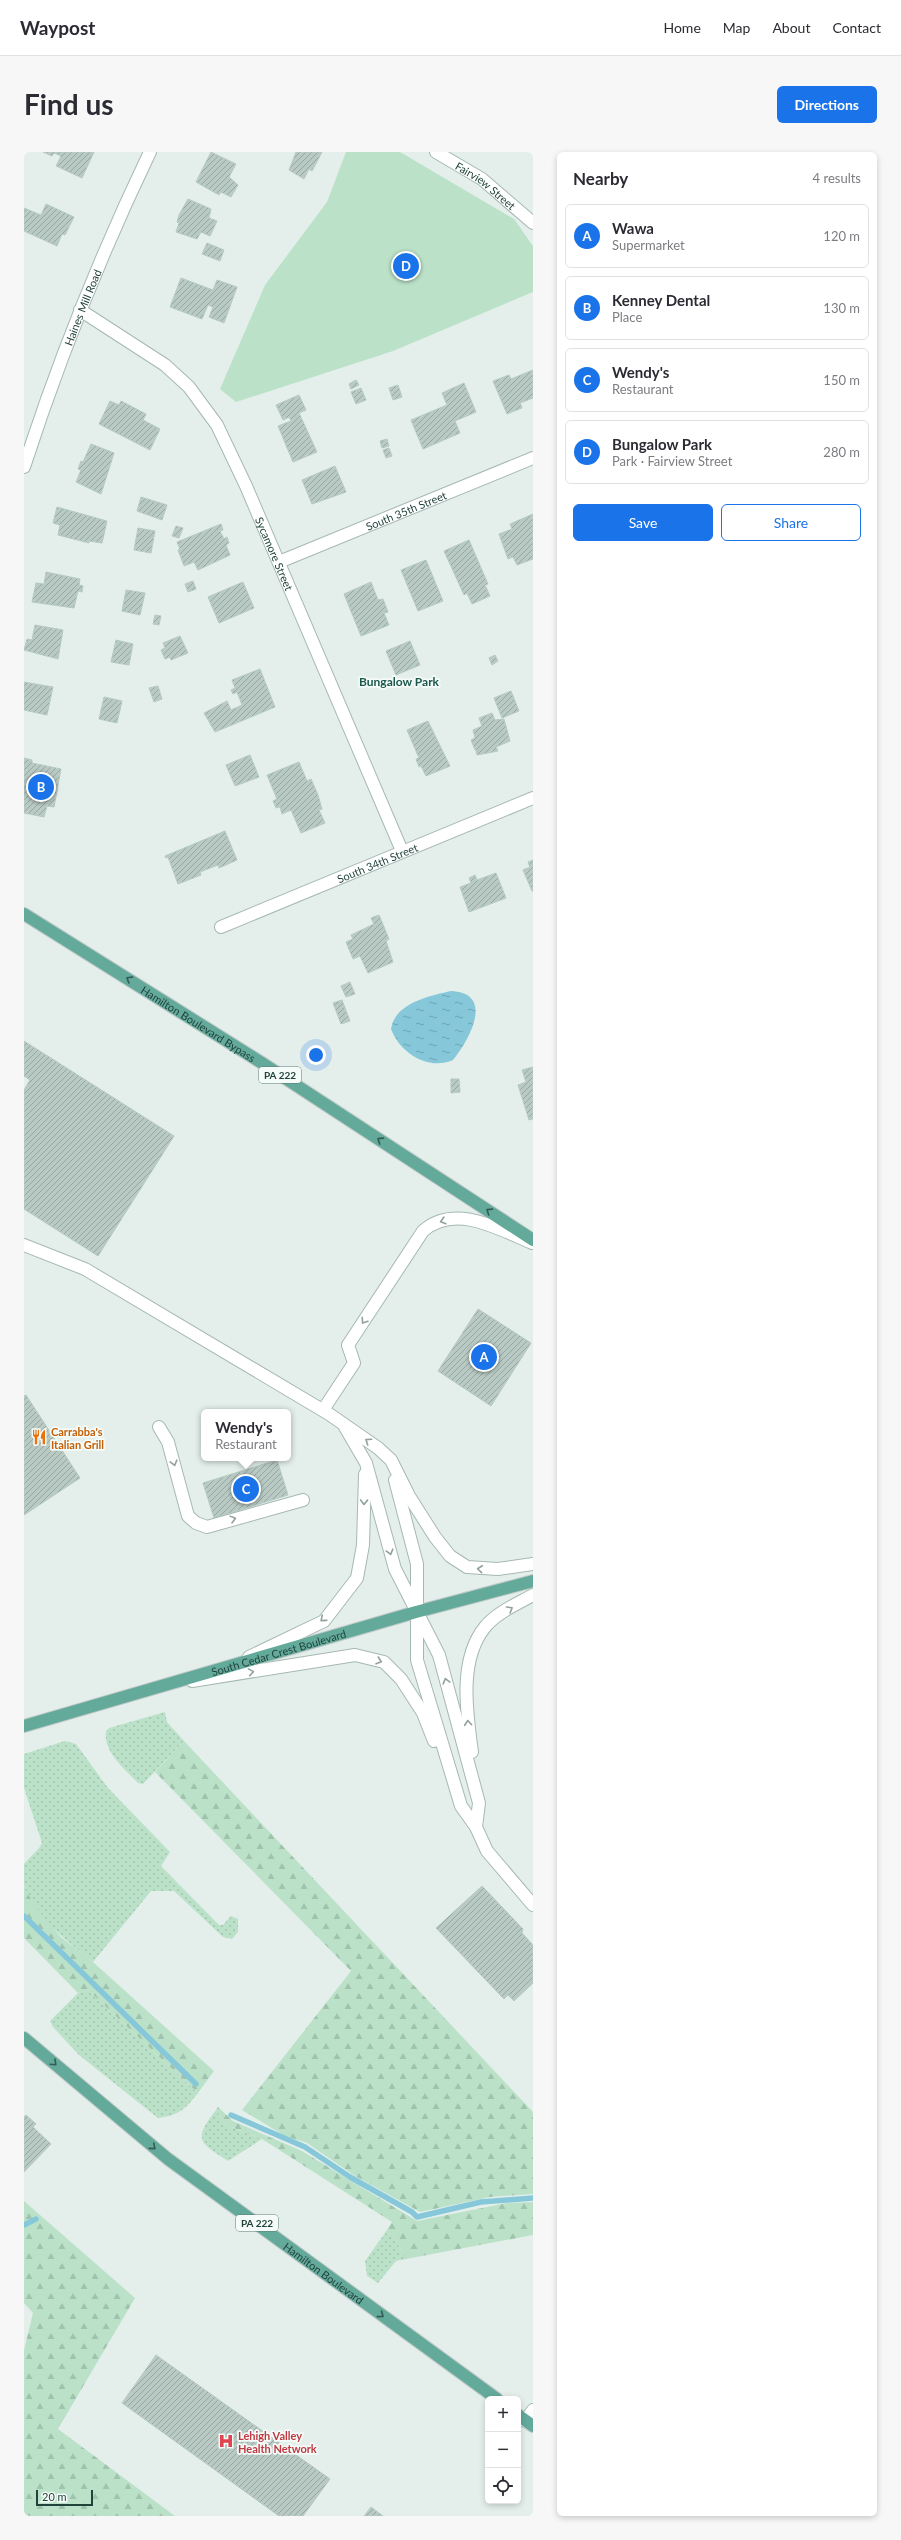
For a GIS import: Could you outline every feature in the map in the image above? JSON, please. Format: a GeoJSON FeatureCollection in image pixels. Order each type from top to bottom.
{"type":"FeatureCollection","features":[{"type":"Feature","properties":{"kind":"main road","name":"Hamilton Boulevard Bypass"},"geometry":{"type":"LineString","coordinates":[[24,914],[255,1058],[533,1242]]}},
{"type":"Feature","properties":{"kind":"main road","name":"South Cedar Crest Boulevard"},"geometry":{"type":"LineString","coordinates":[[24,1726],[416,1612],[533,1581]]}},
{"type":"Feature","properties":{"kind":"main road","name":"Hamilton Boulevard"},"geometry":{"type":"LineString","coordinates":[[24,2038],[168,2159],[493,2396]]}},
{"type":"Feature","properties":{"kind":"street","name":"Haines Mill Road"},"geometry":{"type":"LineString","coordinates":[[24,466],[80,310],[112,231],[150,152]]}},
{"type":"Feature","properties":{"kind":"street","name":"Fairview Street"},"geometry":{"type":"LineString","coordinates":[[436,152],[482,179],[505,197],[533,223]]}},
{"type":"Feature","properties":{"kind":"street","name":"Sycamore Street"},"geometry":{"type":"LineString","coordinates":[[80,310],[165,365],[189,387],[209,412],[225,438],[402,851]]}},
{"type":"Feature","properties":{"kind":"street","name":"South 35th Street"},"geometry":{"type":"LineString","coordinates":[[278,562],[533,458]]}},
{"type":"Feature","properties":{"kind":"street","name":"South 34th Street"},"geometry":{"type":"LineString","coordinates":[[222,927],[402,851],[533,798]]}},
{"type":"Feature","properties":{"kind":"street"},"geometry":{"type":"LineString","coordinates":[[323,1410],[354,1364],[348,1345],[423,1231],[431,1224],[452,1218],[474,1220],[533,1242]]}},
{"type":"Feature","properties":{"kind":"street"},"geometry":{"type":"LineString","coordinates":[[24,1245],[85,1269],[323,1410],[378,1448],[391,1460],[409,1496],[450,1556],[467,1567],[482,1570],[533,1564]]}},
{"type":"Feature","properties":{"kind":"street"},"geometry":{"type":"LineString","coordinates":[[343,1424],[366,1463],[395,1569],[439,1655],[479,1803]]}},
{"type":"Feature","properties":{"kind":"street"},"geometry":{"type":"LineString","coordinates":[[159,1427],[168,1442],[188,1516],[196,1523],[207,1527],[303,1500]]}},
{"type":"Feature","properties":{"kind":"street"},"geometry":{"type":"LineString","coordinates":[[391,1460],[417,1564],[417,1660],[461,1806]]}},
{"type":"Feature","properties":{"kind":"street"},"geometry":{"type":"LineString","coordinates":[[233,1665],[324,1621],[357,1578],[363,1546],[366,1463]]}},
{"type":"Feature","properties":{"kind":"street"},"geometry":{"type":"LineString","coordinates":[[476,1828],[479,1803],[468,1726],[466,1695],[469,1664],[475,1646],[485,1627],[505,1611],[533,1595]]}},
{"type":"Feature","properties":{"kind":"street"},"geometry":{"type":"LineString","coordinates":[[157,1687],[355,1654],[384,1662],[401,1679],[423,1713],[461,1806],[476,1828],[487,1851],[533,1905]]}},
{"type":"Feature","properties":{"kind":"street"},"geometry":{"type":"LineString","coordinates":[[525,2420],[533,2410]]}},
{"type":"Feature","properties":{"kind":"green space"},"geometry":{"type":"Polygon","coordinates":[[[346,152],[400,152],[514,219],[533,246],[533,292],[393,351],[236,402],[220,389],[265,285],[327,202],[346,152]]]}},
{"type":"Feature","properties":{"kind":"green space"},"geometry":{"type":"Polygon","coordinates":[[[165,1712],[167,1722],[184,1741],[143,1784],[138,1783],[121,1766],[111,1753],[106,1739],[106,1731],[109,1728],[165,1712]]]}},
{"type":"Feature","properties":{"kind":"green space"},"geometry":{"type":"Polygon","coordinates":[[[65,1741],[76,1744],[108,1788],[170,1852],[161,1866],[219,1925],[223,1925],[231,1916],[238,1919],[238,1932],[232,1939],[223,1937],[174,1891],[151,1891],[93,1962],[64,1938],[42,1916],[27,1895],[24,1885],[24,1864],[42,1843],[24,1788],[24,1754],[65,1741]]]}},
{"type":"Feature","properties":{"kind":"green space"},"geometry":{"type":"Polygon","coordinates":[[[184,1741],[533,2112],[533,2194],[490,2197],[420,2212],[355,2176],[307,2143],[285,2136],[242,2110],[351,1971],[155,1772],[184,1741]]]}},
{"type":"Feature","properties":{"kind":"green space"},"geometry":{"type":"Polygon","coordinates":[[[24,1887],[35,1906],[61,1937],[93,1962],[214,2071],[198,2093],[88,1990],[78,1993],[24,1938],[24,1887]]]}},
{"type":"Feature","properties":{"kind":"green space"},"geometry":{"type":"Polygon","coordinates":[[[88,1990],[198,2093],[185,2108],[172,2115],[158,2118],[79,2055],[53,2027],[50,2021],[78,1993],[88,1990]]]}},
{"type":"Feature","properties":{"kind":"green space"},"geometry":{"type":"Polygon","coordinates":[[[218,2107],[233,2121],[302,2151],[417,2221],[507,2203],[533,2202],[533,2235],[406,2259],[392,2234],[385,2233],[392,2222],[262,2139],[226,2125],[216,2110],[218,2107]]]}},
{"type":"Feature","properties":{"kind":"green space"},"geometry":{"type":"Polygon","coordinates":[[[216,2110],[226,2125],[262,2139],[228,2161],[210,2149],[202,2140],[204,2128],[216,2110]]]}},
{"type":"Feature","properties":{"kind":"green space"},"geometry":{"type":"Polygon","coordinates":[[[24,2201],[135,2298],[58,2429],[175,2516],[24,2516],[24,2350],[33,2313],[24,2303],[24,2201]]]}},
{"type":"Feature","properties":{"kind":"green space"},"geometry":{"type":"Polygon","coordinates":[[[385,2233],[392,2234],[406,2259],[396,2261],[378,2283],[367,2276],[365,2261],[385,2233]]]}},
{"type":"Feature","properties":{"kind":"water"},"geometry":{"type":"Polygon","coordinates":[[[451,991],[464,994],[472,1000],[475,1008],[475,1018],[466,1041],[453,1060],[444,1063],[434,1063],[416,1058],[401,1046],[395,1038],[391,1029],[394,1020],[399,1013],[414,1002],[433,995],[451,991]]]}},
{"type":"Feature","properties":{"kind":"building"},"geometry":{"type":"Polygon","coordinates":[[[43,152],[94,152],[82,178],[56,166],[61,156],[54,153],[52,156],[43,152]]]}},
{"type":"Feature","properties":{"kind":"building"},"geometry":{"type":"Polygon","coordinates":[[[211,152],[236,164],[229,177],[238,185],[231,197],[221,192],[219,195],[196,182],[211,152]]]}},
{"type":"Feature","properties":{"kind":"building"},"geometry":{"type":"Polygon","coordinates":[[[296,152],[322,152],[312,171],[309,169],[304,179],[289,170],[296,152]]]}},
{"type":"Feature","properties":{"kind":"building"},"geometry":{"type":"Polygon","coordinates":[[[188,199],[211,209],[209,218],[217,221],[210,236],[201,232],[197,239],[176,232],[179,223],[177,222],[179,215],[188,199]]]}},
{"type":"Feature","properties":{"kind":"building"},"geometry":{"type":"Polygon","coordinates":[[[46,204],[74,217],[65,235],[62,234],[57,246],[24,231],[24,208],[41,215],[46,204]]]}},
{"type":"Feature","properties":{"kind":"building"},"geometry":{"type":"Polygon","coordinates":[[[207,243],[224,250],[220,261],[202,254],[207,243]]]}},
{"type":"Feature","properties":{"kind":"building"},"geometry":{"type":"Polygon","coordinates":[[[181,278],[213,290],[217,280],[237,287],[224,323],[209,317],[213,307],[208,305],[202,319],[170,307],[181,278]]]}},
{"type":"Feature","properties":{"kind":"building"},"geometry":{"type":"Polygon","coordinates":[[[533,370],[533,398],[520,403],[522,408],[507,414],[493,381],[509,375],[511,379],[533,370]]]}},
{"type":"Feature","properties":{"kind":"building"},"geometry":{"type":"Polygon","coordinates":[[[356,380],[359,385],[351,389],[349,384],[356,380]]]}},
{"type":"Feature","properties":{"kind":"building"},"geometry":{"type":"Polygon","coordinates":[[[464,383],[476,412],[455,421],[460,433],[423,449],[411,420],[447,405],[442,393],[464,383]]]}},
{"type":"Feature","properties":{"kind":"building"},"geometry":{"type":"Polygon","coordinates":[[[398,385],[402,397],[393,400],[389,388],[398,385]]]}},
{"type":"Feature","properties":{"kind":"building"},"geometry":{"type":"Polygon","coordinates":[[[361,388],[366,400],[356,404],[351,392],[361,388]]]}},
{"type":"Feature","properties":{"kind":"building"},"geometry":{"type":"Polygon","coordinates":[[[299,395],[306,410],[299,413],[317,452],[293,462],[278,426],[291,421],[289,417],[283,420],[276,405],[299,395]]]}},
{"type":"Feature","properties":{"kind":"building"},"geometry":{"type":"Polygon","coordinates":[[[110,401],[119,405],[121,401],[146,414],[143,420],[160,429],[150,450],[99,424],[110,401]]]}},
{"type":"Feature","properties":{"kind":"building"},"geometry":{"type":"Polygon","coordinates":[[[387,439],[389,446],[382,448],[380,441],[387,439]]]}},
{"type":"Feature","properties":{"kind":"building"},"geometry":{"type":"Polygon","coordinates":[[[91,444],[114,453],[101,494],[76,482],[81,470],[78,469],[81,461],[83,462],[91,444]]]}},
{"type":"Feature","properties":{"kind":"building"},"geometry":{"type":"Polygon","coordinates":[[[389,448],[392,456],[386,458],[383,450],[389,448]]]}},
{"type":"Feature","properties":{"kind":"building"},"geometry":{"type":"Polygon","coordinates":[[[335,466],[346,492],[312,504],[302,480],[335,466]]]}},
{"type":"Feature","properties":{"kind":"building"},"geometry":{"type":"Polygon","coordinates":[[[141,497],[167,505],[162,520],[137,511],[141,497]]]}},
{"type":"Feature","properties":{"kind":"building"},"geometry":{"type":"Polygon","coordinates":[[[57,507],[107,521],[102,543],[89,541],[89,543],[58,535],[60,525],[53,523],[57,507]]]}},
{"type":"Feature","properties":{"kind":"building"},"geometry":{"type":"Polygon","coordinates":[[[533,514],[533,559],[517,565],[513,557],[508,559],[499,534],[512,529],[510,524],[533,514]]]}},
{"type":"Feature","properties":{"kind":"building"},"geometry":{"type":"Polygon","coordinates":[[[221,524],[223,530],[220,531],[224,539],[227,537],[229,543],[226,545],[230,555],[198,570],[194,562],[184,566],[178,550],[180,549],[177,542],[221,524]]]}},
{"type":"Feature","properties":{"kind":"building"},"geometry":{"type":"Polygon","coordinates":[[[176,526],[183,528],[179,538],[172,536],[176,526]]]}},
{"type":"Feature","properties":{"kind":"building"},"geometry":{"type":"Polygon","coordinates":[[[138,528],[155,531],[151,553],[134,550],[138,528]]]}},
{"type":"Feature","properties":{"kind":"building"},"geometry":{"type":"Polygon","coordinates":[[[469,540],[488,584],[485,585],[490,596],[472,604],[467,593],[464,595],[444,551],[469,540]]]}},
{"type":"Feature","properties":{"kind":"building"},"geometry":{"type":"Polygon","coordinates":[[[426,560],[443,601],[418,611],[401,570],[426,560]]]}},
{"type":"Feature","properties":{"kind":"building"},"geometry":{"type":"Polygon","coordinates":[[[46,572],[80,579],[79,585],[83,586],[82,592],[78,591],[74,608],[32,602],[36,583],[44,584],[46,572]]]}},
{"type":"Feature","properties":{"kind":"building"},"geometry":{"type":"Polygon","coordinates":[[[193,581],[196,589],[188,592],[185,584],[193,581]]]}},
{"type":"Feature","properties":{"kind":"building"},"geometry":{"type":"Polygon","coordinates":[[[243,582],[254,608],[219,623],[208,597],[243,582]]]}},
{"type":"Feature","properties":{"kind":"building"},"geometry":{"type":"Polygon","coordinates":[[[371,582],[378,600],[383,599],[388,612],[384,613],[389,625],[361,636],[344,594],[371,582]]]}},
{"type":"Feature","properties":{"kind":"building"},"geometry":{"type":"Polygon","coordinates":[[[126,590],[145,593],[140,615],[122,611],[126,590]]]}},
{"type":"Feature","properties":{"kind":"building"},"geometry":{"type":"Polygon","coordinates":[[[155,615],[161,616],[159,625],[153,624],[155,615]]]}},
{"type":"Feature","properties":{"kind":"building"},"geometry":{"type":"Polygon","coordinates":[[[35,625],[63,630],[58,659],[24,650],[27,639],[32,640],[35,625]]]}},
{"type":"Feature","properties":{"kind":"building"},"geometry":{"type":"Polygon","coordinates":[[[180,636],[188,653],[171,660],[170,657],[165,659],[161,650],[165,648],[163,643],[180,636]]]}},
{"type":"Feature","properties":{"kind":"building"},"geometry":{"type":"Polygon","coordinates":[[[116,640],[133,644],[129,665],[111,662],[116,640]]]}},
{"type":"Feature","properties":{"kind":"building"},"geometry":{"type":"Polygon","coordinates":[[[410,641],[420,665],[396,675],[386,651],[410,641]]]}},
{"type":"Feature","properties":{"kind":"building"},"geometry":{"type":"Polygon","coordinates":[[[495,655],[498,661],[492,665],[489,658],[495,655]]]}},
{"type":"Feature","properties":{"kind":"building"},"geometry":{"type":"Polygon","coordinates":[[[260,669],[275,707],[215,732],[204,713],[227,701],[231,710],[242,705],[237,692],[233,694],[231,690],[235,688],[232,680],[260,669]]]}},
{"type":"Feature","properties":{"kind":"building"},"geometry":{"type":"Polygon","coordinates":[[[24,682],[53,687],[47,715],[24,710],[24,682]]]}},
{"type":"Feature","properties":{"kind":"building"},"geometry":{"type":"Polygon","coordinates":[[[158,686],[162,699],[154,702],[149,688],[158,686]]]}},
{"type":"Feature","properties":{"kind":"building"},"geometry":{"type":"Polygon","coordinates":[[[511,691],[519,711],[502,718],[494,698],[511,691]]]}},
{"type":"Feature","properties":{"kind":"building"},"geometry":{"type":"Polygon","coordinates":[[[104,697],[122,701],[117,723],[99,719],[104,697]]]}},
{"type":"Feature","properties":{"kind":"building"},"geometry":{"type":"Polygon","coordinates":[[[492,713],[495,720],[504,719],[510,741],[496,747],[498,751],[477,755],[476,751],[480,750],[475,750],[471,740],[475,738],[473,730],[482,726],[479,718],[492,713]]]}},
{"type":"Feature","properties":{"kind":"building"},"geometry":{"type":"Polygon","coordinates":[[[428,721],[450,766],[426,776],[421,766],[419,767],[416,759],[419,758],[407,730],[428,721]]]}},
{"type":"Feature","properties":{"kind":"building"},"geometry":{"type":"Polygon","coordinates":[[[250,755],[259,777],[235,786],[226,765],[250,755]]]}},
{"type":"Feature","properties":{"kind":"building"},"geometry":{"type":"Polygon","coordinates":[[[24,758],[32,760],[32,763],[61,769],[54,807],[47,806],[44,817],[24,813],[24,758]]]}},
{"type":"Feature","properties":{"kind":"building"},"geometry":{"type":"Polygon","coordinates":[[[299,762],[307,781],[311,779],[318,795],[322,809],[319,810],[325,823],[301,833],[291,810],[282,814],[280,807],[276,808],[273,801],[277,799],[267,775],[299,762]]]}},
{"type":"Feature","properties":{"kind":"building"},"geometry":{"type":"Polygon","coordinates":[[[225,831],[237,860],[219,868],[218,865],[200,872],[201,875],[178,884],[168,857],[166,858],[165,856],[225,831]]]}},
{"type":"Feature","properties":{"kind":"building"},"geometry":{"type":"Polygon","coordinates":[[[533,860],[532,891],[523,870],[530,867],[528,862],[533,860]]]}},
{"type":"Feature","properties":{"kind":"building"},"geometry":{"type":"Polygon","coordinates":[[[496,873],[506,898],[469,912],[460,887],[471,883],[469,878],[475,875],[477,880],[496,873]]]}},
{"type":"Feature","properties":{"kind":"building"},"geometry":{"type":"Polygon","coordinates":[[[379,915],[389,939],[386,941],[393,962],[368,973],[360,956],[353,959],[346,942],[353,939],[351,935],[374,924],[371,918],[379,915]]]}},
{"type":"Feature","properties":{"kind":"building"},"geometry":{"type":"Polygon","coordinates":[[[350,982],[355,994],[346,997],[341,986],[350,982]]]}},
{"type":"Feature","properties":{"kind":"building"},"geometry":{"type":"Polygon","coordinates":[[[342,1000],[350,1021],[341,1024],[333,1003],[342,1000]]]}},
{"type":"Feature","properties":{"kind":"building"},"geometry":{"type":"Polygon","coordinates":[[[24,1041],[174,1136],[98,1256],[24,1209],[24,1090],[30,1080],[24,1076],[24,1041]]]}},
{"type":"Feature","properties":{"kind":"building"},"geometry":{"type":"Polygon","coordinates":[[[533,1067],[533,1119],[529,1120],[518,1085],[526,1082],[522,1070],[533,1067]]]}},
{"type":"Feature","properties":{"kind":"building"},"geometry":{"type":"Polygon","coordinates":[[[451,1079],[459,1079],[460,1092],[451,1093],[451,1079]]]}},
{"type":"Feature","properties":{"kind":"building"},"geometry":{"type":"Polygon","coordinates":[[[478,1309],[531,1343],[491,1406],[438,1371],[478,1309]]]}},
{"type":"Feature","properties":{"kind":"building","name":"Carrabba's Italian Grill"},"geometry":{"type":"Polygon","coordinates":[[[26,1395],[80,1478],[24,1515],[24,1396],[26,1395]]]}},
{"type":"Feature","properties":{"kind":"building"},"geometry":{"type":"Polygon","coordinates":[[[277,1461],[288,1495],[214,1518],[203,1483],[277,1461]]]}},
{"type":"Feature","properties":{"kind":"building"},"geometry":{"type":"Polygon","coordinates":[[[482,1886],[523,1929],[522,1933],[533,1945],[533,1983],[514,2001],[508,1995],[504,1999],[436,1928],[482,1886]]]}},
{"type":"Feature","properties":{"kind":"building"},"geometry":{"type":"Polygon","coordinates":[[[26,2115],[36,2124],[33,2127],[51,2144],[24,2172],[24,2117],[26,2115]]]}},
{"type":"Feature","properties":{"kind":"building","name":"Lehigh Valley Health Network"},"geometry":{"type":"Polygon","coordinates":[[[156,2355],[330,2479],[303,2516],[279,2516],[122,2403],[156,2355]]]}},
{"type":"Feature","properties":{"kind":"building"},"geometry":{"type":"Polygon","coordinates":[[[371,2507],[383,2516],[364,2516],[371,2507]]]}},
{"type":"Feature","properties":{"kind":"waterway"},"geometry":{"type":"LineString","coordinates":[[24,1916],[196,2084]]}},
{"type":"Feature","properties":{"kind":"waterway"},"geometry":{"type":"LineString","coordinates":[[231,2115],[305,2147],[350,2177],[412,2212],[417,2217],[481,2202],[533,2198]]}},
{"type":"Feature","properties":{"kind":"waterway"},"geometry":{"type":"LineString","coordinates":[[24,2225],[36,2219]]}},
{"type":"Feature","properties":{"kind":"place","name":"Bungalow Park"},"geometry":{"type":"Point","coordinates":[406,266]}},
{"type":"Feature","properties":{"kind":"place","name":"Kenney Dental"},"geometry":{"type":"Point","coordinates":[41,787]}},
{"type":"Feature","properties":{"kind":"place","name":"Wawa"},"geometry":{"type":"Point","coordinates":[484,1357]}},
{"type":"Feature","properties":{"kind":"place","name":"Carrabba's Italian Grill"},"geometry":{"type":"Point","coordinates":[39,1437]}},
{"type":"Feature","properties":{"kind":"place","name":"Wendy's"},"geometry":{"type":"Point","coordinates":[246,1489]}},
{"type":"Feature","properties":{"kind":"place","name":"Lehigh Valley Health Network"},"geometry":{"type":"Point","coordinates":[226,2441]}},
{"type":"Feature","properties":{"kind":"district","name":"Bungalow Park"},"geometry":{"type":"Point","coordinates":[399,681]}}]}
